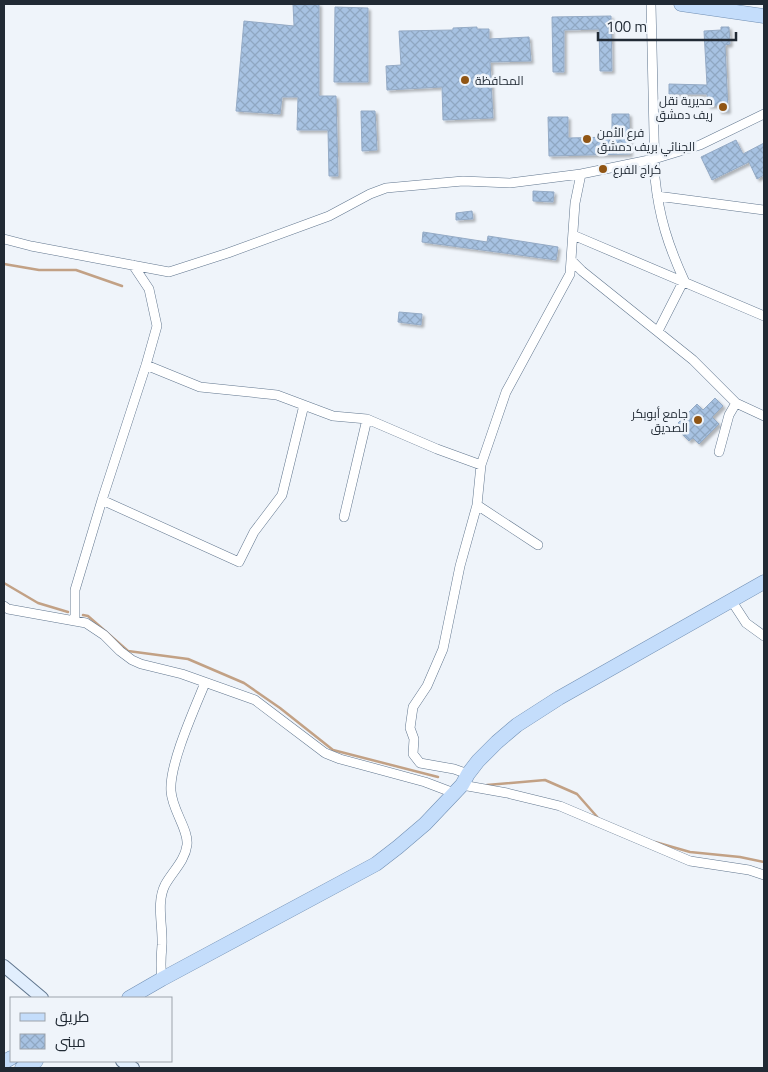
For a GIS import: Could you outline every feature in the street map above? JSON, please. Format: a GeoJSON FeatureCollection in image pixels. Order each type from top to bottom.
{"type":"FeatureCollection","features":[{"type":"Feature","properties":{"kind":"main road"},"geometry":{"type":"LineString","coordinates":[[681,4],[764,16]]}},
{"type":"Feature","properties":{"kind":"main road"},"geometry":{"type":"LineString","coordinates":[[131,997],[376,864],[425,824],[497,742],[517,725],[559,698],[764,582]]}},
{"type":"Feature","properties":{"kind":"main road"},"geometry":{"type":"LineString","coordinates":[[4,966],[41,997]]}},
{"type":"Feature","properties":{"kind":"main road"},"geometry":{"type":"LineString","coordinates":[[22,1068],[34,1062]]}},
{"type":"Feature","properties":{"kind":"street"},"geometry":{"type":"LineString","coordinates":[[650,4],[654,159],[657,196],[662,223],[671,253],[684,280]]}},
{"type":"Feature","properties":{"kind":"street"},"geometry":{"type":"LineString","coordinates":[[4,239],[31,246],[169,272],[228,253],[329,216],[370,194],[394,186],[463,181],[510,183],[581,174],[654,159],[700,145],[764,114]]}},
{"type":"Feature","properties":{"kind":"street"},"geometry":{"type":"LineString","coordinates":[[461,784],[454,770],[420,763],[413,754],[414,739],[410,728],[413,707],[427,686],[443,649],[460,566],[477,505],[481,465],[506,392],[570,274],[575,203],[581,174]]}},
{"type":"Feature","properties":{"kind":"street"},"geometry":{"type":"LineString","coordinates":[[657,196],[764,210]]}},
{"type":"Feature","properties":{"kind":"street"},"geometry":{"type":"LineString","coordinates":[[573,235],[684,280],[764,316]]}},
{"type":"Feature","properties":{"kind":"street"},"geometry":{"type":"LineString","coordinates":[[571,260],[582,271],[658,330],[693,360],[736,402],[764,416]]}},
{"type":"Feature","properties":{"kind":"street"},"geometry":{"type":"LineString","coordinates":[[75,620],[75,590],[157,326],[149,289],[133,265]]}},
{"type":"Feature","properties":{"kind":"street"},"geometry":{"type":"LineString","coordinates":[[658,330],[684,280]]}},
{"type":"Feature","properties":{"kind":"street"},"geometry":{"type":"LineString","coordinates":[[146,365],[200,388],[276,395],[333,416],[367,419],[437,449],[481,465]]}},
{"type":"Feature","properties":{"kind":"street"},"geometry":{"type":"LineString","coordinates":[[719,452],[729,415],[736,402]]}},
{"type":"Feature","properties":{"kind":"street"},"geometry":{"type":"LineString","coordinates":[[102,500],[239,562],[254,532],[282,496],[304,405]]}},
{"type":"Feature","properties":{"kind":"street"},"geometry":{"type":"LineString","coordinates":[[344,517],[367,419]]}},
{"type":"Feature","properties":{"kind":"street"},"geometry":{"type":"LineString","coordinates":[[477,505],[538,545]]}},
{"type":"Feature","properties":{"kind":"street"},"geometry":{"type":"LineString","coordinates":[[731,600],[746,623],[764,636]]}},
{"type":"Feature","properties":{"kind":"street"},"geometry":{"type":"LineString","coordinates":[[4,606],[75,620],[95,628],[132,660],[255,700],[325,753],[349,762],[425,782],[461,784],[560,806],[690,861],[749,870],[764,875]]}},
{"type":"Feature","properties":{"kind":"street"},"geometry":{"type":"LineString","coordinates":[[162,979],[159,965],[162,945],[160,906],[162,892],[184,857],[187,841],[173,804],[171,779],[176,760],[205,683]]}},
{"type":"Feature","properties":{"kind":"building"},"geometry":{"type":"Polygon","coordinates":[[[293,4],[319,4],[319,96],[336,96],[338,176],[329,176],[328,130],[297,130],[298,97],[282,97],[280,114],[236,111],[244,21],[294,26],[293,4]]]}},
{"type":"Feature","properties":{"kind":"building"},"geometry":{"type":"Polygon","coordinates":[[[335,7],[368,8],[368,82],[334,82],[335,7]]]}},
{"type":"Feature","properties":{"kind":"building"},"geometry":{"type":"Polygon","coordinates":[[[611,16],[612,71],[600,71],[599,29],[564,30],[564,72],[553,72],[552,17],[611,16]]]}},
{"type":"Feature","properties":{"kind":"building"},"geometry":{"type":"Polygon","coordinates":[[[477,27],[477,29],[489,29],[489,39],[529,37],[531,61],[490,62],[493,118],[443,120],[442,87],[387,90],[386,66],[401,65],[399,31],[453,30],[453,28],[477,27]]]}},
{"type":"Feature","properties":{"kind":"building"},"geometry":{"type":"Polygon","coordinates":[[[721,27],[729,27],[730,44],[725,45],[728,111],[719,111],[719,105],[708,106],[707,94],[669,94],[669,84],[707,85],[704,31],[721,30],[721,27]]]}},
{"type":"Feature","properties":{"kind":"building"},"geometry":{"type":"Polygon","coordinates":[[[361,111],[375,111],[377,150],[362,151],[361,111]]]}},
{"type":"Feature","properties":{"kind":"building"},"geometry":{"type":"Polygon","coordinates":[[[612,114],[629,114],[630,154],[549,156],[548,117],[568,117],[568,138],[612,137],[612,114]]]}},
{"type":"Feature","properties":{"kind":"building"},"geometry":{"type":"Polygon","coordinates":[[[736,140],[743,154],[764,143],[764,175],[757,179],[749,162],[712,180],[701,157],[736,140]]]}},
{"type":"Feature","properties":{"kind":"building"},"geometry":{"type":"Polygon","coordinates":[[[533,191],[554,192],[553,202],[533,201],[533,191]]]}},
{"type":"Feature","properties":{"kind":"building"},"geometry":{"type":"Polygon","coordinates":[[[472,211],[473,219],[456,220],[456,213],[472,211]]]}},
{"type":"Feature","properties":{"kind":"building"},"geometry":{"type":"Polygon","coordinates":[[[423,232],[487,242],[488,236],[558,247],[556,260],[422,242],[423,232]]]}},
{"type":"Feature","properties":{"kind":"building"},"geometry":{"type":"Polygon","coordinates":[[[399,312],[422,314],[421,325],[398,322],[399,312]]]}},
{"type":"Feature","properties":{"kind":"building","name":"جامع أبوبكر الصديق"},"geometry":{"type":"Polygon","coordinates":[[[715,398],[723,406],[712,417],[719,424],[699,444],[693,438],[689,441],[680,432],[683,429],[678,423],[697,404],[703,410],[715,398]]]}},
{"type":"Feature","properties":{"kind":"waterway"},"geometry":{"type":"LineString","coordinates":[[4,264],[39,270],[76,270],[122,286]]}},
{"type":"Feature","properties":{"kind":"waterway"},"geometry":{"type":"LineString","coordinates":[[4,583],[38,603],[68,612]]}},
{"type":"Feature","properties":{"kind":"waterway"},"geometry":{"type":"LineString","coordinates":[[83,615],[88,616],[128,651],[188,659],[244,683],[280,708],[333,750],[438,777]]}},
{"type":"Feature","properties":{"kind":"waterway"},"geometry":{"type":"LineString","coordinates":[[487,785],[545,780],[577,794],[599,819]]}},
{"type":"Feature","properties":{"kind":"waterway"},"geometry":{"type":"LineString","coordinates":[[655,842],[690,852],[740,857],[764,862]]}},
{"type":"Feature","properties":{"kind":"place","name":"المحافظة"},"geometry":{"type":"Point","coordinates":[465,80]}},
{"type":"Feature","properties":{"kind":"place","name":"مديرية نقل ريف دمشق"},"geometry":{"type":"Point","coordinates":[723,107]}},
{"type":"Feature","properties":{"kind":"place","name":"فرع الأمن الجنائي بريف دمشق"},"geometry":{"type":"Point","coordinates":[587,139]}},
{"type":"Feature","properties":{"kind":"place","name":"كراج الفرع"},"geometry":{"type":"Point","coordinates":[603,169]}},
{"type":"Feature","properties":{"kind":"place","name":"جامع أبوبكر الصديق"},"geometry":{"type":"Point","coordinates":[698,420]}}]}
